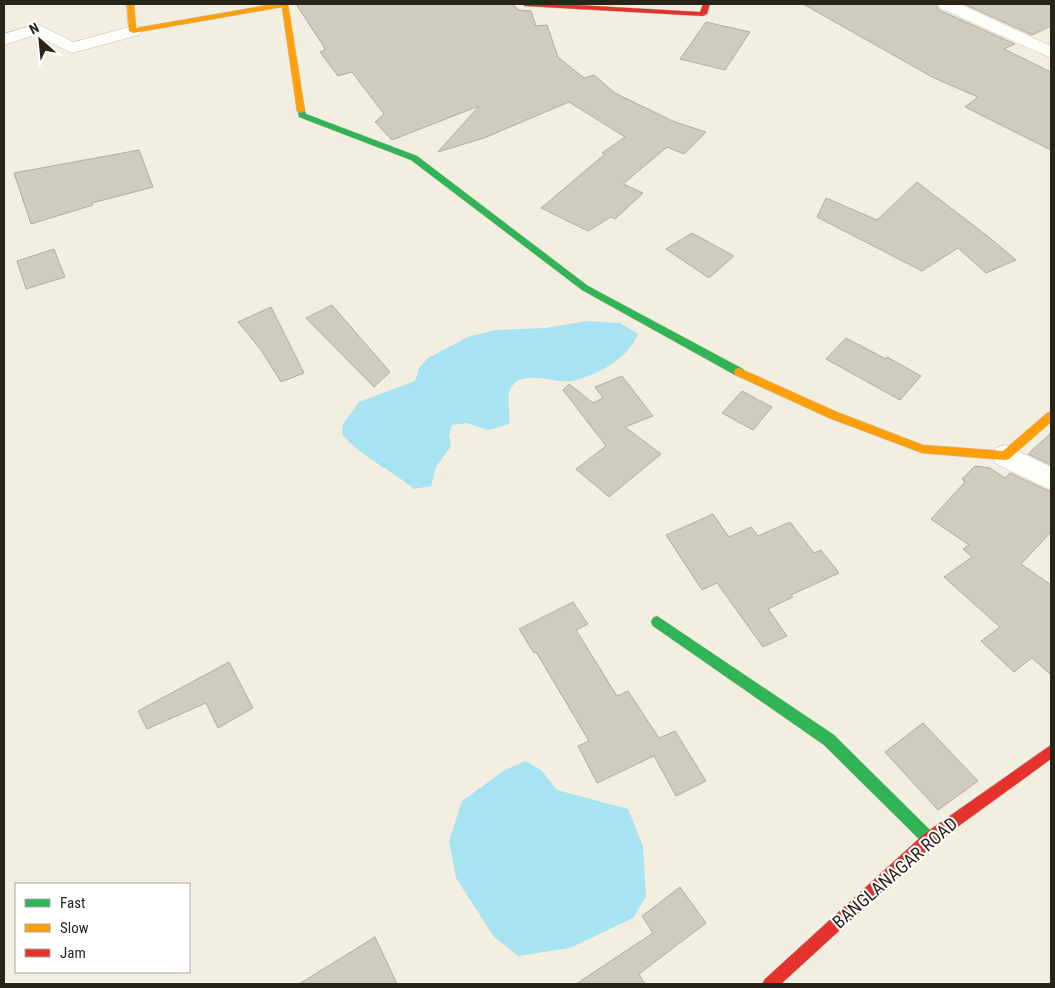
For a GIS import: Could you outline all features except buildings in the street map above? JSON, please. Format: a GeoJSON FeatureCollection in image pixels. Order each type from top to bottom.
{"type":"FeatureCollection","features":[{"type":"Feature","properties":{"kind":"street"},"geometry":{"type":"LineString","coordinates":[[130,4],[134,31]]}},
{"type":"Feature","properties":{"kind":"street"},"geometry":{"type":"LineString","coordinates":[[4,40],[37,29],[72,48],[134,31],[286,4],[302,115],[414,158],[585,288],[717,362],[833,415],[922,449],[1005,456],[1051,479]]}},
{"type":"Feature","properties":{"kind":"street"},"geometry":{"type":"LineString","coordinates":[[524,4],[648,13],[703,14],[706,4]]}},
{"type":"Feature","properties":{"kind":"street"},"geometry":{"type":"LineString","coordinates":[[946,4],[1051,53]]}},
{"type":"Feature","properties":{"kind":"street"},"geometry":{"type":"LineString","coordinates":[[1005,456],[1051,416]]}},
{"type":"Feature","properties":{"kind":"street"},"geometry":{"type":"LineString","coordinates":[[657,622],[829,740],[929,839]]}},
{"type":"Feature","properties":{"kind":"street","name":"BANGLANAGAR ROAD"},"geometry":{"type":"LineString","coordinates":[[770,984],[929,839],[1051,751]]}},
{"type":"Feature","properties":{"kind":"water"},"geometry":{"type":"Polygon","coordinates":[[[588,321],[620,323],[638,334],[620,358],[592,375],[572,381],[524,378],[517,381],[512,386],[509,394],[509,424],[488,430],[467,423],[452,425],[449,435],[451,446],[436,467],[431,486],[414,489],[367,456],[342,434],[343,424],[359,402],[415,381],[419,368],[428,358],[468,337],[495,330],[545,328],[588,321]]]}},
{"type":"Feature","properties":{"kind":"water"},"geometry":{"type":"Polygon","coordinates":[[[525,761],[541,770],[557,790],[628,809],[643,846],[646,897],[633,918],[570,948],[518,956],[494,937],[456,878],[449,841],[462,801],[505,770],[525,761]]]}},
{"type":"Feature","properties":{"kind":"traffic: fast"},"geometry":{"type":"LineString","coordinates":[[301,111],[302,115],[414,158],[585,288],[739,372]]}},
{"type":"Feature","properties":{"kind":"traffic: fast"},"geometry":{"type":"LineString","coordinates":[[657,622],[829,740],[929,839]]}},
{"type":"Feature","properties":{"kind":"traffic: slow"},"geometry":{"type":"LineString","coordinates":[[130,4],[133,31],[285,4],[301,111]]}},
{"type":"Feature","properties":{"kind":"traffic: slow"},"geometry":{"type":"LineString","coordinates":[[739,372],[833,415],[922,449],[1005,456],[1051,416]]}},
{"type":"Feature","properties":{"kind":"traffic: jam"},"geometry":{"type":"LineString","coordinates":[[525,4],[703,14],[706,4]]}},
{"type":"Feature","properties":{"kind":"traffic: jam"},"geometry":{"type":"LineString","coordinates":[[770,984],[929,839],[1051,751]]}}]}
